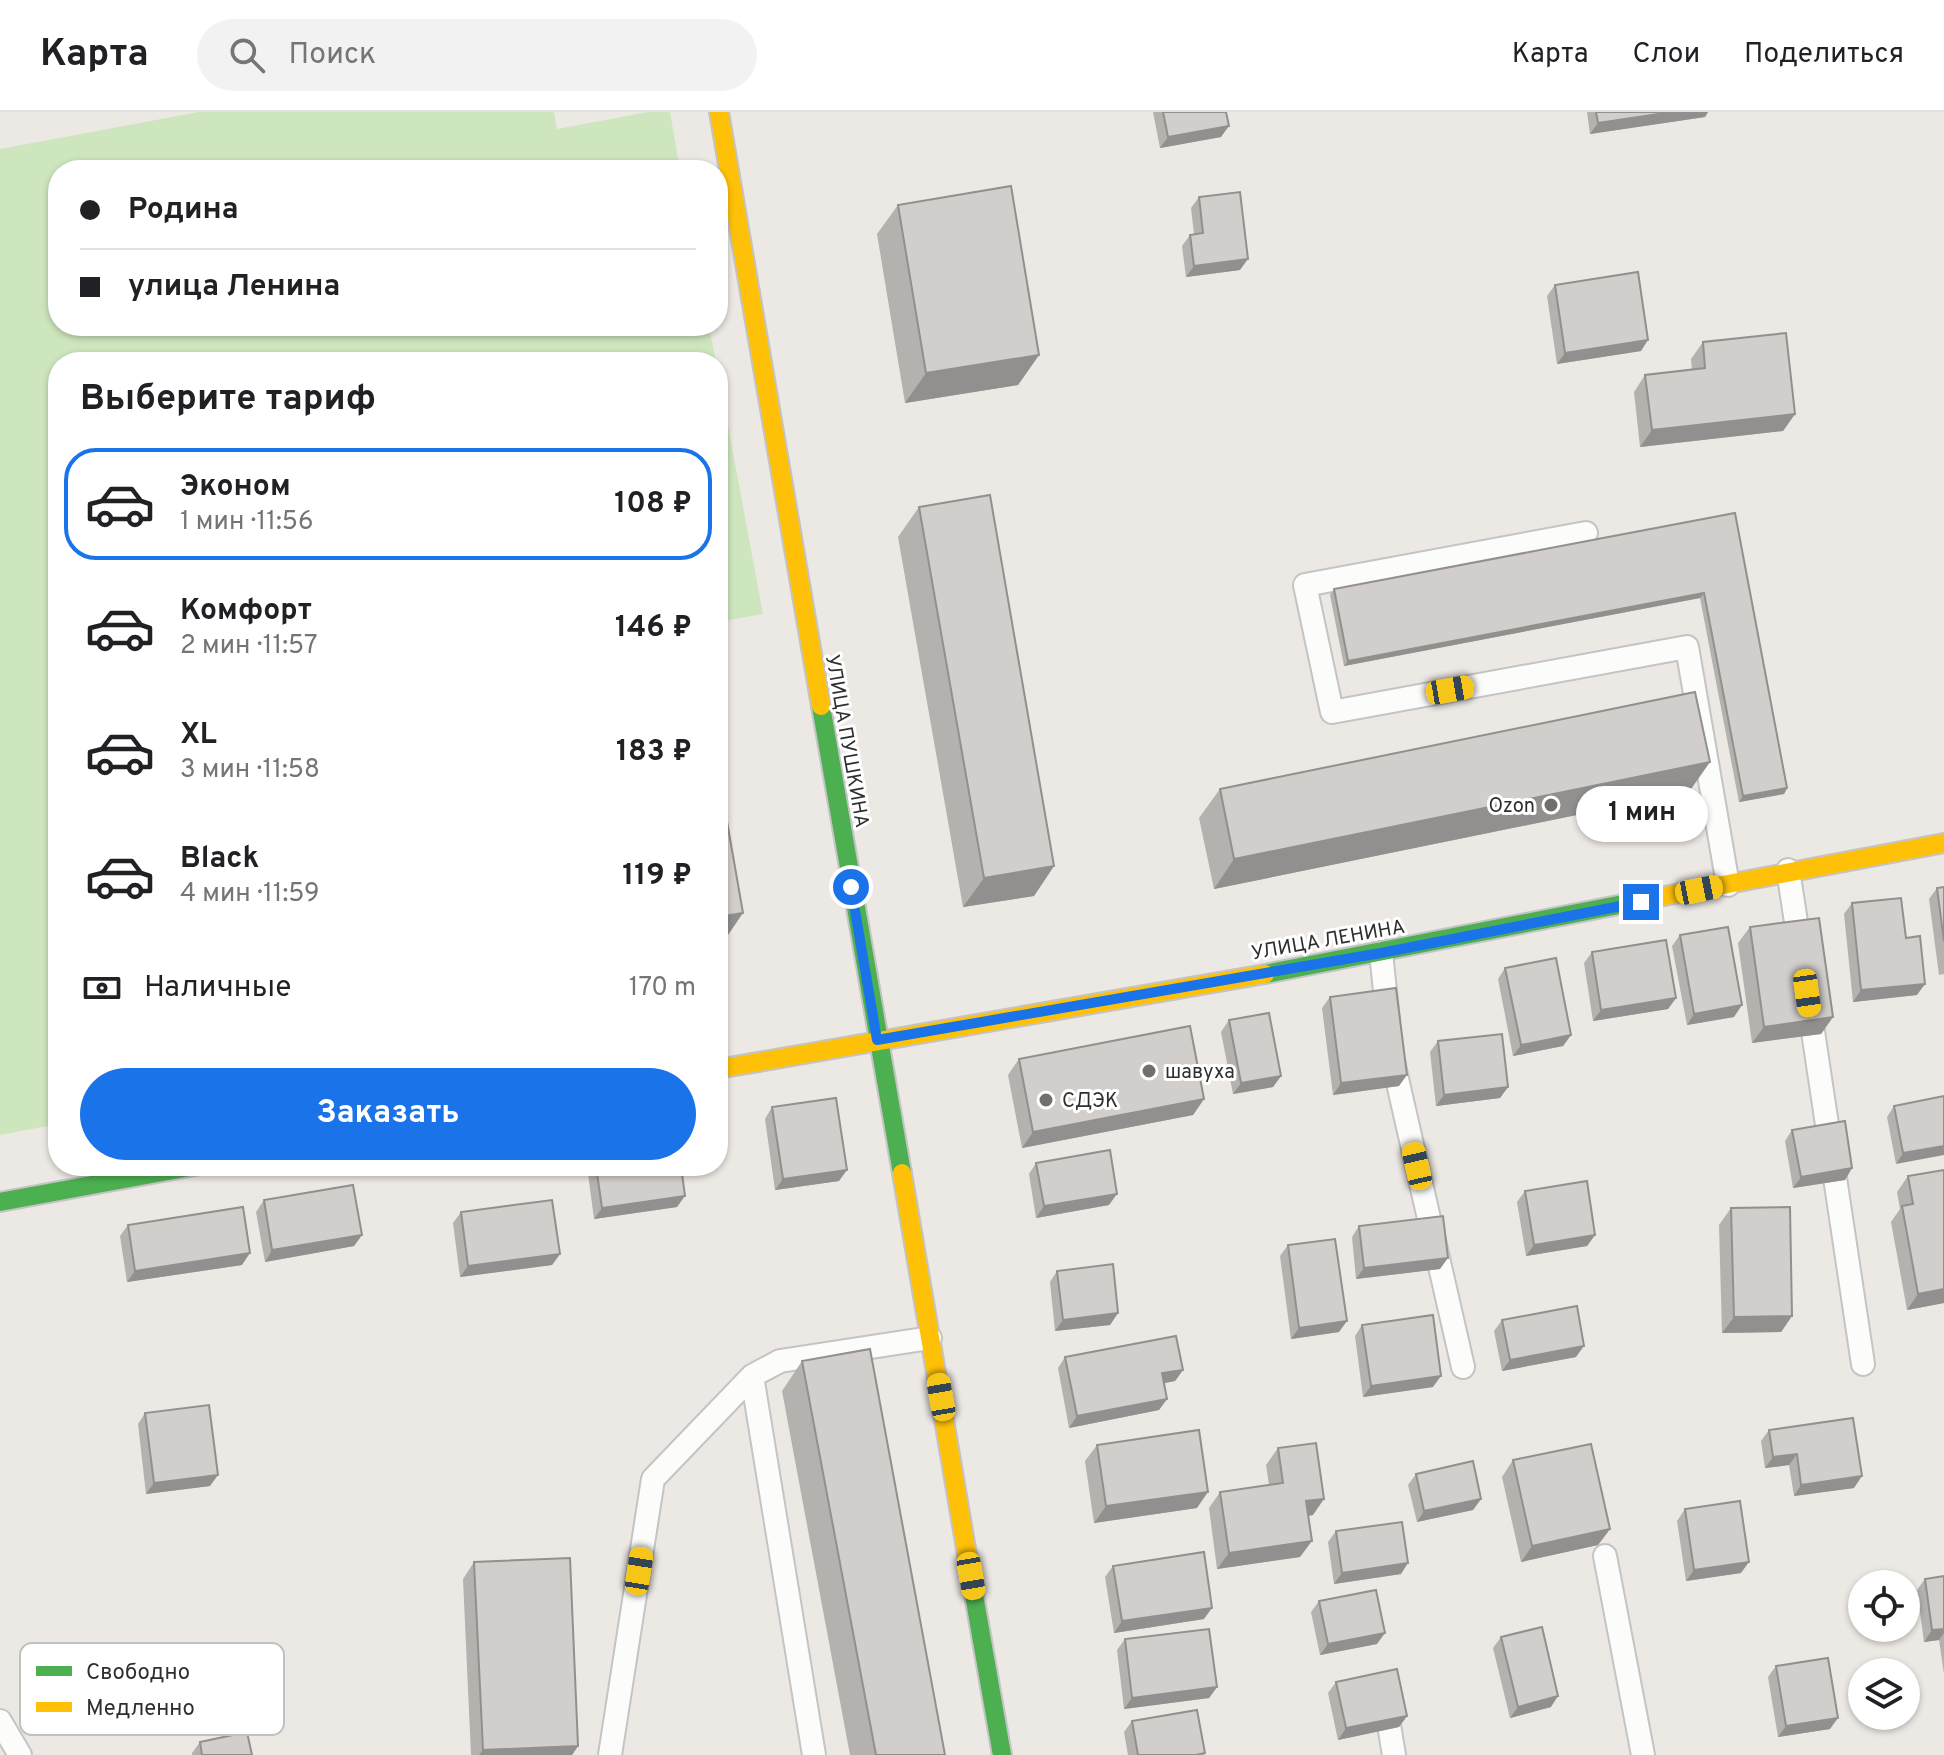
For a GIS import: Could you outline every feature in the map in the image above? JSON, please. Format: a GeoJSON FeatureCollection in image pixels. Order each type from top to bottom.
{"type":"FeatureCollection","features":[{"type":"Feature","properties":{"kind":"street","name":"УЛИЦА ПУШКИНА"},"geometry":{"type":"LineString","coordinates":[[719,112],[727,160]]}},
{"type":"Feature","properties":{"kind":"street","name":"УЛИЦА ПУШКИНА"},"geometry":{"type":"LineString","coordinates":[[728,165],[1002,1755]]}},
{"type":"Feature","properties":{"kind":"street","name":"УЛИЦА ЛЕНИНА"},"geometry":{"type":"LineString","coordinates":[[728,1067],[1381,953],[1728,885],[1788,870],[1944,843]]}},
{"type":"Feature","properties":{"kind":"street"},"geometry":{"type":"LineString","coordinates":[[0,1202],[141,1176]]}},
{"type":"Feature","properties":{"kind":"lane"},"geometry":{"type":"LineString","coordinates":[[1586,533],[1305,585],[1332,712],[1687,647],[1728,885]]}},
{"type":"Feature","properties":{"kind":"lane"},"geometry":{"type":"LineString","coordinates":[[1788,870],[1863,1364]]}},
{"type":"Feature","properties":{"kind":"lane"},"geometry":{"type":"LineString","coordinates":[[1381,953],[1391,1052],[1463,1367]]}},
{"type":"Feature","properties":{"kind":"lane"},"geometry":{"type":"LineString","coordinates":[[610,1755],[653,1479],[752,1376],[780,1361],[930,1338]]}},
{"type":"Feature","properties":{"kind":"lane"},"geometry":{"type":"LineString","coordinates":[[752,1376],[814,1755]]}},
{"type":"Feature","properties":{"kind":"lane"},"geometry":{"type":"LineString","coordinates":[[1605,1556],[1643,1755]]}},
{"type":"Feature","properties":{"kind":"lane"},"geometry":{"type":"LineString","coordinates":[[1387,1713],[1394,1755]]}},
{"type":"Feature","properties":{"kind":"lane"},"geometry":{"type":"LineString","coordinates":[[0,1721],[20,1755]]}},
{"type":"Feature","properties":{"kind":"green space"},"geometry":{"type":"Polygon","coordinates":[[[199,112],[554,112],[557,129],[648,112],[670,112],[678,160],[48,160],[48,336],[711,336],[714,352],[48,352],[48,1126],[0,1135],[0,149],[199,112]]]}},
{"type":"Feature","properties":{"kind":"green space"},"geometry":{"type":"Polygon","coordinates":[[[728,426],[763,614],[728,620],[728,426]]]}},
{"type":"Feature","properties":{"kind":"building"},"geometry":{"type":"Polygon","coordinates":[[[1163,112],[1226,112],[1229,126],[1168,137],[1163,112]]]}},
{"type":"Feature","properties":{"kind":"building"},"geometry":{"type":"Polygon","coordinates":[[[1596,112],[1672,112],[1598,123],[1596,112]]]}},
{"type":"Feature","properties":{"kind":"building"},"geometry":{"type":"Polygon","coordinates":[[[1011,186],[1039,355],[926,373],[898,205],[1011,186]]]}},
{"type":"Feature","properties":{"kind":"building"},"geometry":{"type":"Polygon","coordinates":[[[1240,192],[1248,259],[1194,266],[1190,235],[1203,233],[1199,197],[1240,192]]]}},
{"type":"Feature","properties":{"kind":"building"},"geometry":{"type":"Polygon","coordinates":[[[1638,272],[1648,340],[1565,353],[1555,285],[1638,272]]]}},
{"type":"Feature","properties":{"kind":"building"},"geometry":{"type":"Polygon","coordinates":[[[1786,333],[1795,414],[1652,430],[1645,375],[1705,368],[1703,342],[1786,333]]]}},
{"type":"Feature","properties":{"kind":"building"},"geometry":{"type":"Polygon","coordinates":[[[990,495],[1054,866],[984,878],[919,507],[990,495]]]}},
{"type":"Feature","properties":{"kind":"building"},"geometry":{"type":"Polygon","coordinates":[[[1735,513],[1787,788],[1743,796],[1704,593],[1348,661],[1334,589],[1735,513]]]}},
{"type":"Feature","properties":{"kind":"building"},"geometry":{"type":"Polygon","coordinates":[[[1695,692],[1710,762],[1234,859],[1220,789],[1695,692]]]}},
{"type":"Feature","properties":{"kind":"building"},"geometry":{"type":"Polygon","coordinates":[[[728,827],[743,913],[728,915],[728,827]]]}},
{"type":"Feature","properties":{"kind":"building"},"geometry":{"type":"Polygon","coordinates":[[[1944,887],[1944,941],[1937,888],[1944,887]]]}},
{"type":"Feature","properties":{"kind":"building"},"geometry":{"type":"Polygon","coordinates":[[[1901,898],[1906,938],[1920,936],[1925,984],[1861,990],[1852,903],[1901,898]]]}},
{"type":"Feature","properties":{"kind":"building"},"geometry":{"type":"Polygon","coordinates":[[[1819,918],[1833,1017],[1764,1027],[1750,927],[1819,918]]]}},
{"type":"Feature","properties":{"kind":"building"},"geometry":{"type":"Polygon","coordinates":[[[1728,927],[1742,1005],[1694,1014],[1680,935],[1728,927]]]}},
{"type":"Feature","properties":{"kind":"building"},"geometry":{"type":"Polygon","coordinates":[[[1666,940],[1676,998],[1601,1010],[1592,952],[1666,940]]]}},
{"type":"Feature","properties":{"kind":"building"},"geometry":{"type":"Polygon","coordinates":[[[1556,958],[1571,1035],[1521,1045],[1505,968],[1556,958]]]}},
{"type":"Feature","properties":{"kind":"building"},"geometry":{"type":"Polygon","coordinates":[[[1396,988],[1407,1075],[1341,1083],[1330,997],[1396,988]]]}},
{"type":"Feature","properties":{"kind":"building"},"geometry":{"type":"Polygon","coordinates":[[[1269,1013],[1281,1076],[1241,1083],[1229,1020],[1269,1013]]]}},
{"type":"Feature","properties":{"kind":"building"},"geometry":{"type":"Polygon","coordinates":[[[1190,1026],[1204,1099],[1033,1132],[1019,1059],[1190,1026]]]}},
{"type":"Feature","properties":{"kind":"building"},"geometry":{"type":"Polygon","coordinates":[[[1502,1034],[1508,1087],[1444,1095],[1438,1041],[1502,1034]]]}},
{"type":"Feature","properties":{"kind":"building"},"geometry":{"type":"Polygon","coordinates":[[[1944,1096],[1944,1146],[1903,1153],[1894,1106],[1944,1096]]]}},
{"type":"Feature","properties":{"kind":"building"},"geometry":{"type":"Polygon","coordinates":[[[836,1098],[847,1170],[783,1179],[772,1107],[836,1098]]]}},
{"type":"Feature","properties":{"kind":"building"},"geometry":{"type":"Polygon","coordinates":[[[1845,1121],[1852,1168],[1801,1177],[1792,1130],[1845,1121]]]}},
{"type":"Feature","properties":{"kind":"building"},"geometry":{"type":"Polygon","coordinates":[[[1110,1150],[1117,1194],[1044,1206],[1036,1163],[1110,1150]]]}},
{"type":"Feature","properties":{"kind":"building"},"geometry":{"type":"Polygon","coordinates":[[[1944,1170],[1944,1289],[1918,1294],[1902,1206],[1913,1204],[1908,1176],[1944,1170]]]}},
{"type":"Feature","properties":{"kind":"building"},"geometry":{"type":"Polygon","coordinates":[[[597,1176],[682,1176],[685,1196],[602,1208],[597,1176]]]}},
{"type":"Feature","properties":{"kind":"building"},"geometry":{"type":"Polygon","coordinates":[[[1587,1181],[1595,1235],[1534,1245],[1525,1191],[1587,1181]]]}},
{"type":"Feature","properties":{"kind":"building"},"geometry":{"type":"Polygon","coordinates":[[[353,1185],[362,1235],[272,1250],[264,1200],[353,1185]]]}},
{"type":"Feature","properties":{"kind":"building"},"geometry":{"type":"Polygon","coordinates":[[[552,1200],[560,1254],[468,1266],[461,1212],[552,1200]]]}},
{"type":"Feature","properties":{"kind":"building"},"geometry":{"type":"Polygon","coordinates":[[[243,1207],[250,1253],[135,1271],[128,1225],[243,1207]]]}},
{"type":"Feature","properties":{"kind":"building"},"geometry":{"type":"Polygon","coordinates":[[[1790,1207],[1792,1316],[1734,1317],[1731,1208],[1790,1207]]]}},
{"type":"Feature","properties":{"kind":"building"},"geometry":{"type":"Polygon","coordinates":[[[1443,1216],[1448,1258],[1364,1268],[1359,1226],[1443,1216]]]}},
{"type":"Feature","properties":{"kind":"building"},"geometry":{"type":"Polygon","coordinates":[[[1335,1239],[1347,1321],[1299,1328],[1288,1245],[1335,1239]]]}},
{"type":"Feature","properties":{"kind":"building"},"geometry":{"type":"Polygon","coordinates":[[[1113,1264],[1118,1313],[1063,1320],[1057,1271],[1113,1264]]]}},
{"type":"Feature","properties":{"kind":"building"},"geometry":{"type":"Polygon","coordinates":[[[1577,1306],[1584,1346],[1510,1360],[1502,1320],[1577,1306]]]}},
{"type":"Feature","properties":{"kind":"building"},"geometry":{"type":"Polygon","coordinates":[[[1433,1315],[1441,1376],[1371,1386],[1362,1325],[1433,1315]]]}},
{"type":"Feature","properties":{"kind":"building"},"geometry":{"type":"Polygon","coordinates":[[[1176,1336],[1183,1370],[1162,1373],[1167,1399],[1077,1416],[1065,1357],[1176,1336]]]}},
{"type":"Feature","properties":{"kind":"building"},"geometry":{"type":"Polygon","coordinates":[[[870,1349],[945,1755],[876,1755],[802,1361],[870,1349]]]}},
{"type":"Feature","properties":{"kind":"building"},"geometry":{"type":"Polygon","coordinates":[[[209,1405],[218,1475],[154,1483],[145,1413],[209,1405]]]}},
{"type":"Feature","properties":{"kind":"building"},"geometry":{"type":"Polygon","coordinates":[[[1853,1418],[1862,1476],[1801,1485],[1797,1454],[1773,1457],[1769,1430],[1853,1418]]]}},
{"type":"Feature","properties":{"kind":"building"},"geometry":{"type":"Polygon","coordinates":[[[1199,1430],[1208,1492],[1106,1506],[1097,1445],[1199,1430]]]}},
{"type":"Feature","properties":{"kind":"building"},"geometry":{"type":"Polygon","coordinates":[[[1316,1443],[1324,1499],[1306,1501],[1312,1541],[1229,1553],[1220,1492],[1283,1483],[1278,1448],[1316,1443]]]}},
{"type":"Feature","properties":{"kind":"building"},"geometry":{"type":"Polygon","coordinates":[[[1591,1444],[1610,1529],[1532,1546],[1513,1460],[1591,1444]]]}},
{"type":"Feature","properties":{"kind":"building"},"geometry":{"type":"Polygon","coordinates":[[[1473,1461],[1481,1499],[1424,1511],[1416,1474],[1473,1461]]]}},
{"type":"Feature","properties":{"kind":"building"},"geometry":{"type":"Polygon","coordinates":[[[1740,1501],[1749,1562],[1694,1570],[1685,1509],[1740,1501]]]}},
{"type":"Feature","properties":{"kind":"building"},"geometry":{"type":"Polygon","coordinates":[[[1402,1522],[1408,1563],[1342,1573],[1336,1531],[1402,1522]]]}},
{"type":"Feature","properties":{"kind":"building"},"geometry":{"type":"Polygon","coordinates":[[[1204,1552],[1212,1608],[1122,1621],[1113,1566],[1204,1552]]]}},
{"type":"Feature","properties":{"kind":"building"},"geometry":{"type":"Polygon","coordinates":[[[570,1558],[578,1746],[483,1750],[474,1562],[570,1558]]]}},
{"type":"Feature","properties":{"kind":"building"},"geometry":{"type":"Polygon","coordinates":[[[1944,1576],[1944,1629],[1932,1630],[1925,1579],[1944,1576]]]}},
{"type":"Feature","properties":{"kind":"building"},"geometry":{"type":"Polygon","coordinates":[[[1376,1590],[1385,1633],[1328,1644],[1319,1601],[1376,1590]]]}},
{"type":"Feature","properties":{"kind":"building"},"geometry":{"type":"Polygon","coordinates":[[[1542,1627],[1558,1696],[1518,1707],[1501,1637],[1542,1627]]]}},
{"type":"Feature","properties":{"kind":"building"},"geometry":{"type":"Polygon","coordinates":[[[1209,1629],[1217,1687],[1132,1698],[1125,1639],[1209,1629]]]}},
{"type":"Feature","properties":{"kind":"building"},"geometry":{"type":"Polygon","coordinates":[[[1828,1658],[1838,1718],[1786,1726],[1776,1666],[1828,1658]]]}},
{"type":"Feature","properties":{"kind":"building"},"geometry":{"type":"Polygon","coordinates":[[[1397,1669],[1407,1716],[1346,1728],[1336,1682],[1397,1669]]]}},
{"type":"Feature","properties":{"kind":"building"},"geometry":{"type":"Polygon","coordinates":[[[1197,1710],[1205,1753],[1138,1755],[1132,1721],[1197,1710]]]}},
{"type":"Feature","properties":{"kind":"building"},"geometry":{"type":"Polygon","coordinates":[[[248,1735],[252,1755],[202,1755],[200,1742],[248,1735]]]}},
{"type":"Feature","properties":{"kind":"traffic: fast"},"geometry":{"type":"LineString","coordinates":[[821,706],[902,1173]]}},
{"type":"Feature","properties":{"kind":"traffic: fast"},"geometry":{"type":"LineString","coordinates":[[1265,974],[1654,898]]}},
{"type":"Feature","properties":{"kind":"traffic: fast"},"geometry":{"type":"LineString","coordinates":[[0,1202],[141,1176]]}},
{"type":"Feature","properties":{"kind":"traffic: fast"},"geometry":{"type":"LineString","coordinates":[[971,1578],[1002,1755]]}},
{"type":"Feature","properties":{"kind":"traffic: slow"},"geometry":{"type":"LineString","coordinates":[[719,112],[727,160]]}},
{"type":"Feature","properties":{"kind":"traffic: slow"},"geometry":{"type":"LineString","coordinates":[[728,164],[821,706]]}},
{"type":"Feature","properties":{"kind":"traffic: slow"},"geometry":{"type":"LineString","coordinates":[[1654,898],[1944,843]]}},
{"type":"Feature","properties":{"kind":"traffic: slow"},"geometry":{"type":"LineString","coordinates":[[728,1067],[1265,974]]}},
{"type":"Feature","properties":{"kind":"traffic: slow"},"geometry":{"type":"LineString","coordinates":[[902,1173],[971,1578]]}},
{"type":"Feature","properties":{"kind":"place","name":"Ozon"},"geometry":{"type":"Point","coordinates":[1551,805]}},
{"type":"Feature","properties":{"kind":"place","name":"шавуха"},"geometry":{"type":"Point","coordinates":[1149,1071]}},
{"type":"Feature","properties":{"kind":"place","name":"СДЭК"},"geometry":{"type":"Point","coordinates":[1046,1100]}},
{"type":"Feature","properties":{"kind":"route"},"geometry":{"type":"LineString","coordinates":[[851,887],[877,1040],[1381,953],[1641,902]]}}]}
